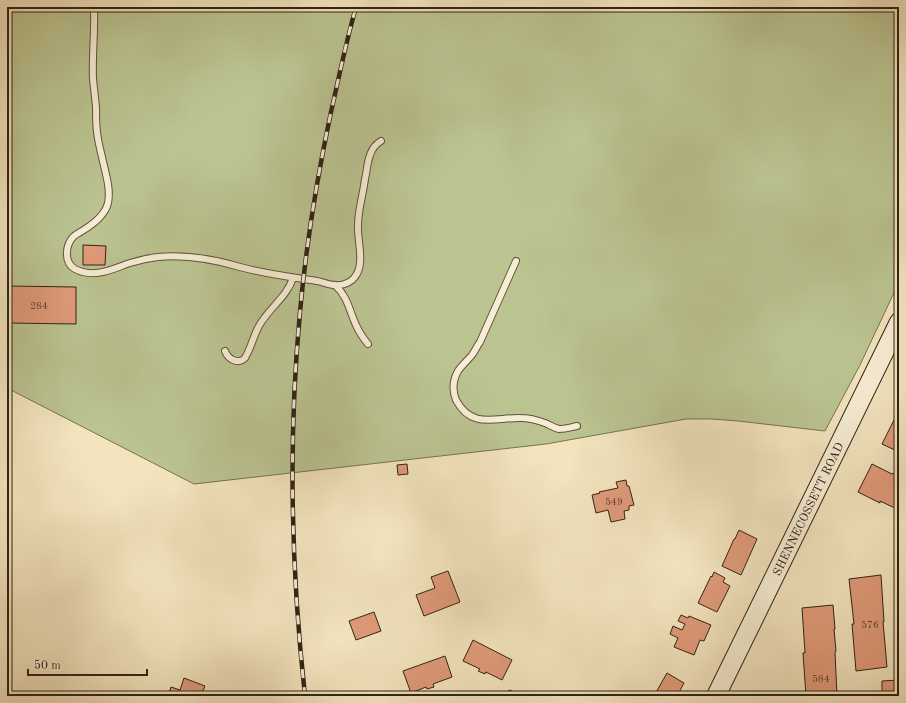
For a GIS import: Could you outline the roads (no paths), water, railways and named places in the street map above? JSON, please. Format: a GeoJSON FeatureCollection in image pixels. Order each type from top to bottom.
{"type":"FeatureCollection","features":[{"type":"Feature","properties":{"kind":"street","name":"SHENNECOSSETT ROAD"},"geometry":{"type":"LineString","coordinates":[[716,696],[899,322]]}},
{"type":"Feature","properties":{"kind":"lane"},"geometry":{"type":"LineString","coordinates":[[94,7],[93,79],[97,132],[108,184],[108,203],[105,212],[100,218],[73,237],[68,250],[67,258],[74,268],[97,274],[146,258],[186,256],[208,259],[292,278],[335,285],[341,285],[351,281],[358,273],[359,268],[360,254],[358,225],[366,169],[371,154],[376,145],[381,141]]}},
{"type":"Feature","properties":{"kind":"lane"},"geometry":{"type":"LineString","coordinates":[[516,261],[480,342],[459,370],[454,380],[453,392],[463,410],[471,416],[479,419],[495,420],[528,418],[560,429],[577,426]]}},
{"type":"Feature","properties":{"kind":"lane"},"geometry":{"type":"LineString","coordinates":[[225,352],[230,359],[234,361],[245,358],[259,325],[291,284],[292,278]]}},
{"type":"Feature","properties":{"kind":"lane"},"geometry":{"type":"LineString","coordinates":[[335,285],[342,292],[355,324],[368,344]]}},
{"type":"Feature","properties":{"kind":"railway"},"geometry":{"type":"LineString","coordinates":[[305,696],[300,648],[294,552],[293,456],[296,360],[305,262],[321,162],[331,112],[356,7]]}}]}
